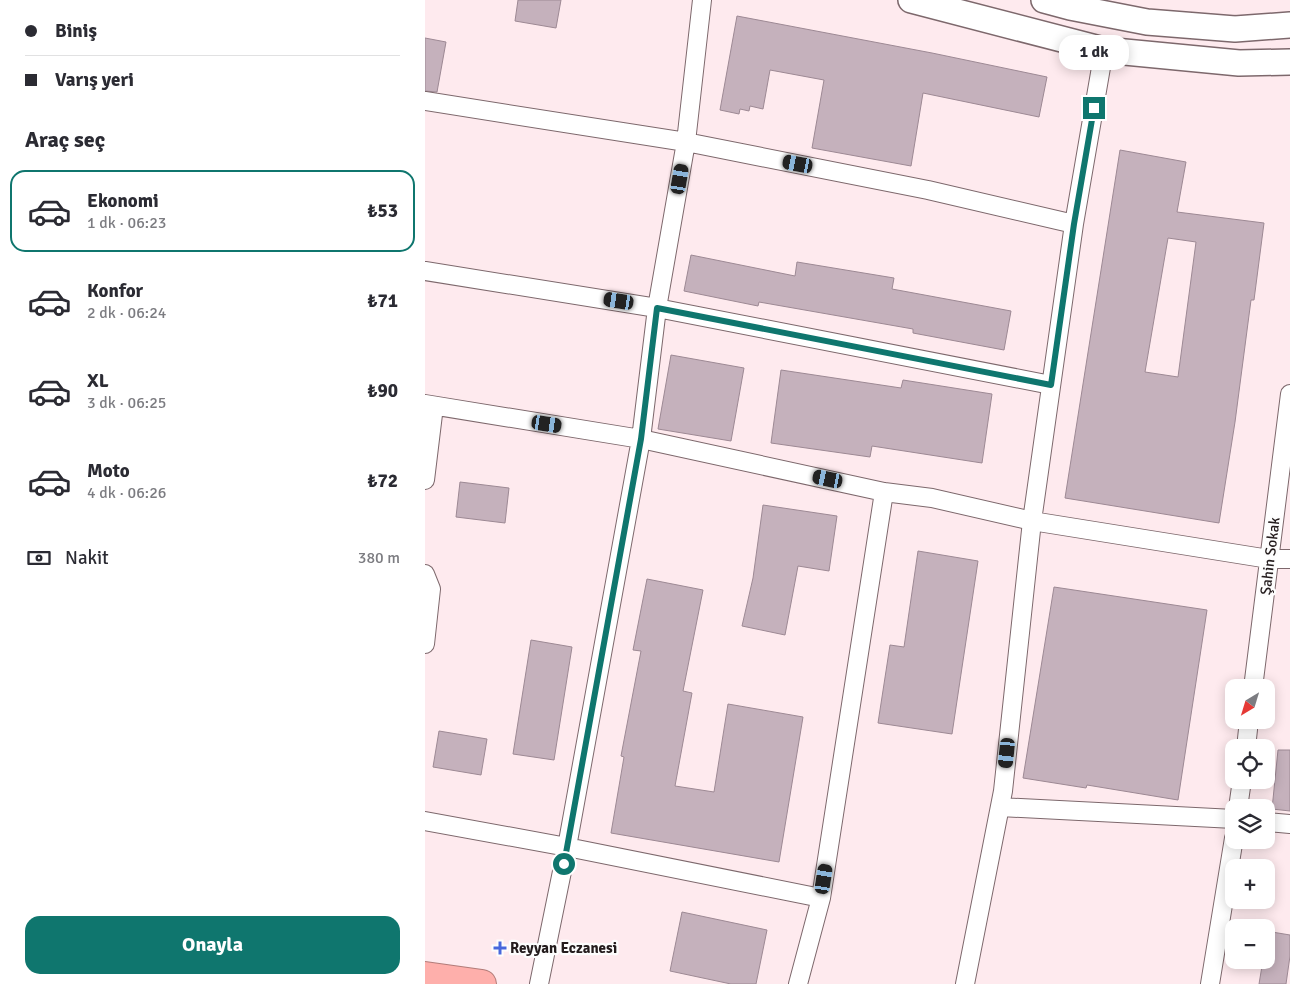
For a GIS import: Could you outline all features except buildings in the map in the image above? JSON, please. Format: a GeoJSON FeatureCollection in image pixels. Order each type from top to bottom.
{"type":"FeatureCollection","features":[{"type":"Feature","properties":{"kind":"highway"},"geometry":{"type":"LineString","coordinates":[[425,976],[482,984]]}},
{"type":"Feature","properties":{"kind":"main road"},"geometry":{"type":"LineString","coordinates":[[911,0],[1104,50],[1239,63],[1290,62]]}},
{"type":"Feature","properties":{"kind":"main road"},"geometry":{"type":"LineString","coordinates":[[1043,0],[1071,4],[1157,23],[1235,29],[1290,25]]}},
{"type":"Feature","properties":{"kind":"street"},"geometry":{"type":"LineString","coordinates":[[539,984],[567,847],[641,439],[657,308],[686,142],[703,0]]}},
{"type":"Feature","properties":{"kind":"street"},"geometry":{"type":"LineString","coordinates":[[965,984],[1003,791],[1032,521],[1074,224],[1104,50]]}},
{"type":"Feature","properties":{"kind":"street"},"geometry":{"type":"LineString","coordinates":[[425,101],[686,142],[928,190],[1074,224]]}},
{"type":"Feature","properties":{"kind":"street"},"geometry":{"type":"LineString","coordinates":[[425,271],[657,308],[1051,385]]}},
{"type":"Feature","properties":{"kind":"street","name":"Şahin Sokak"},"geometry":{"type":"LineString","coordinates":[[1254,679],[1290,394]]}},
{"type":"Feature","properties":{"kind":"street"},"geometry":{"type":"LineString","coordinates":[[425,480],[429,405],[641,439],[884,492],[933,498],[1032,521],[1269,559],[1290,559]]}},
{"type":"Feature","properties":{"kind":"street"},"geometry":{"type":"LineString","coordinates":[[798,984],[821,898],[884,492]]}},
{"type":"Feature","properties":{"kind":"street"},"geometry":{"type":"LineString","coordinates":[[425,574],[431,589],[425,644]]}},
{"type":"Feature","properties":{"kind":"street"},"geometry":{"type":"LineString","coordinates":[[1000,807],[1225,818]]}},
{"type":"Feature","properties":{"kind":"street"},"geometry":{"type":"LineString","coordinates":[[425,821],[567,847],[821,898]]}},
{"type":"Feature","properties":{"kind":"street"},"geometry":{"type":"LineString","coordinates":[[1275,823],[1290,824]]}},
{"type":"Feature","properties":{"kind":"street"},"geometry":{"type":"LineString","coordinates":[[1210,984],[1232,849]]}},
{"type":"Feature","properties":{"kind":"place","name":"Reyyan Eczanesi"},"geometry":{"type":"Point","coordinates":[500,948]}},
{"type":"Feature","properties":{"kind":"route"},"geometry":{"type":"LineString","coordinates":[[564,864],[641,439],[657,308],[1051,385],[1074,224],[1094,108]]}}]}
